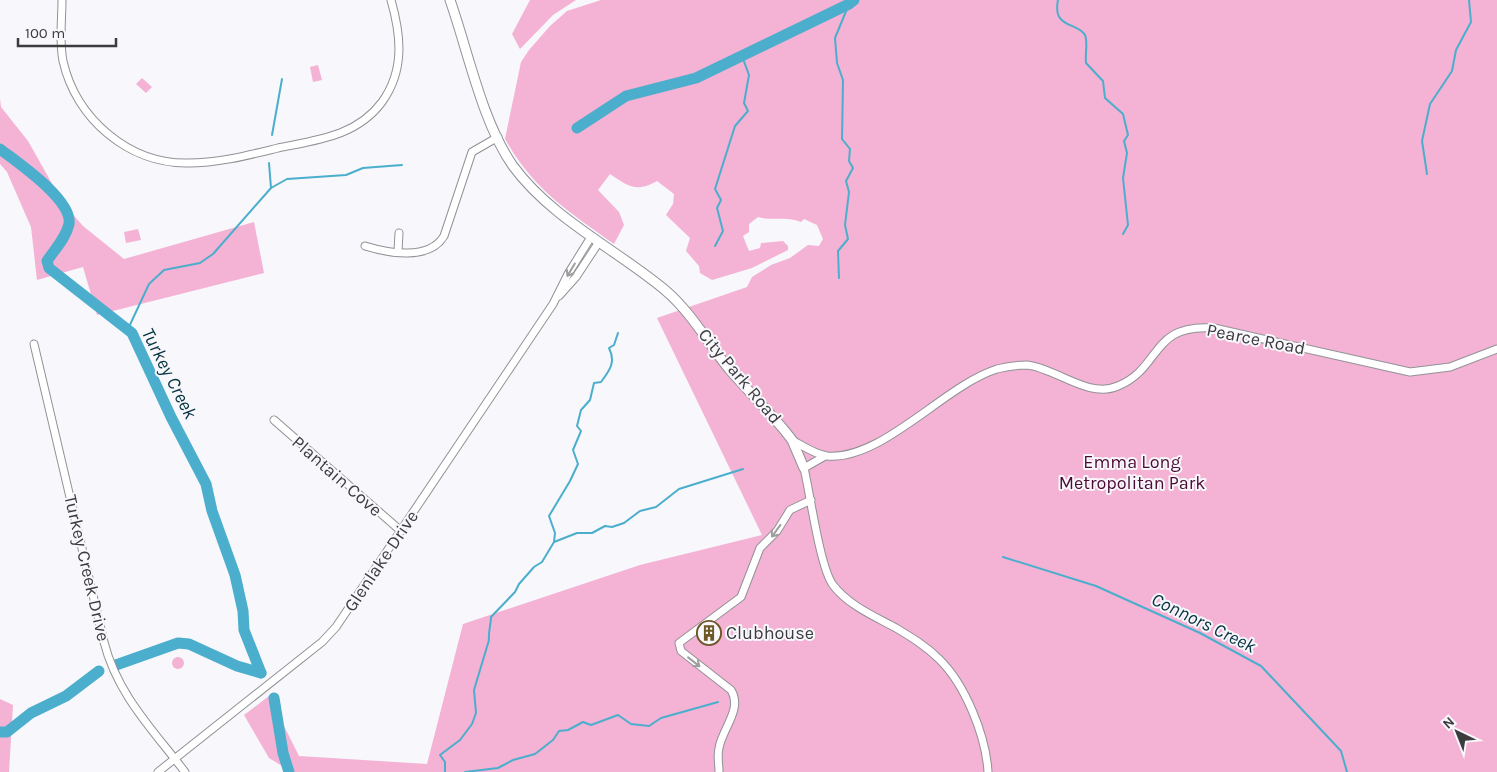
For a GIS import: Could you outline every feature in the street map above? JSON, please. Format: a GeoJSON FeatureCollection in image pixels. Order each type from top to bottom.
{"type":"FeatureCollection","features":[{"type":"Feature","properties":{"kind":"street"},"geometry":{"type":"LineString","coordinates":[[62,0],[61,39],[64,61],[71,84],[87,111],[113,139],[126,148],[142,156],[187,163],[221,160],[337,136],[362,122],[383,101],[391,88],[397,72],[399,28],[391,0]]}},
{"type":"Feature","properties":{"kind":"street","name":"City Park Road"},"geometry":{"type":"LineString","coordinates":[[450,0],[490,120],[513,165],[532,187],[591,236],[652,279],[679,302],[729,369],[792,440],[804,468],[824,564],[832,583],[853,603],[929,650],[950,671],[977,725],[987,758],[988,772]]}},
{"type":"Feature","properties":{"kind":"street"},"geometry":{"type":"LineString","coordinates":[[364,246],[377,250],[420,253],[439,244],[444,236],[472,152],[498,137]]}},
{"type":"Feature","properties":{"kind":"street"},"geometry":{"type":"LineString","coordinates":[[398,251],[399,233]]}},
{"type":"Feature","properties":{"kind":"street","name":"Glenlake Drive"},"geometry":{"type":"LineString","coordinates":[[553,304],[568,274],[591,236]]}},
{"type":"Feature","properties":{"kind":"street","name":"Glenlake Drive"},"geometry":{"type":"LineString","coordinates":[[158,772],[322,642],[348,612],[553,304],[576,277],[599,242]]}},
{"type":"Feature","properties":{"kind":"street","name":"Pearce Road"},"geometry":{"type":"LineString","coordinates":[[825,456],[848,453],[866,447],[905,426],[972,379],[999,368],[1028,365],[1084,386],[1102,389],[1118,386],[1142,370],[1162,343],[1174,334],[1195,327],[1214,328],[1410,372],[1450,367],[1497,350]]}},
{"type":"Feature","properties":{"kind":"street","name":"Turkey Creek Drive"},"geometry":{"type":"LineString","coordinates":[[34,344],[113,673],[136,711],[185,772]]}},
{"type":"Feature","properties":{"kind":"street","name":"Plantain Cove"},"geometry":{"type":"LineString","coordinates":[[274,420],[402,531]]}},
{"type":"Feature","properties":{"kind":"street"},"geometry":{"type":"LineString","coordinates":[[792,440],[825,456]]}},
{"type":"Feature","properties":{"kind":"street"},"geometry":{"type":"LineString","coordinates":[[804,468],[825,456]]}},
{"type":"Feature","properties":{"kind":"street"},"geometry":{"type":"LineString","coordinates":[[719,772],[719,746],[734,710],[735,700],[731,690],[681,652],[679,643],[741,597],[760,548],[777,531],[793,507],[811,500]]}},
{"type":"Feature","properties":{"kind":"green space"},"geometry":{"type":"Polygon","coordinates":[[[530,0],[576,0],[553,15],[520,49],[512,34],[530,0]]]}},
{"type":"Feature","properties":{"kind":"green space","name":"Emma Long Metropolitan Park"},"geometry":{"type":"Polygon","coordinates":[[[601,0],[1497,0],[1497,772],[292,772],[269,758],[244,715],[269,696],[299,756],[427,764],[463,624],[640,565],[762,535],[657,318],[747,287],[752,277],[771,265],[790,258],[808,245],[819,246],[823,239],[817,225],[804,219],[801,222],[790,219],[758,217],[749,224],[749,232],[743,236],[749,251],[760,248],[761,243],[783,241],[788,246],[788,250],[752,268],[712,280],[700,273],[699,266],[686,251],[690,238],[666,215],[673,204],[674,194],[657,181],[643,187],[632,187],[610,174],[598,190],[619,212],[624,225],[614,244],[567,210],[540,186],[516,157],[505,139],[521,62],[550,26],[567,11],[601,0]]]}},
{"type":"Feature","properties":{"kind":"green space"},"geometry":{"type":"Polygon","coordinates":[[[318,65],[322,80],[313,82],[310,67],[318,65]]]}},
{"type":"Feature","properties":{"kind":"green space"},"geometry":{"type":"Polygon","coordinates":[[[142,78],[152,87],[146,93],[136,84],[142,78]]]}},
{"type":"Feature","properties":{"kind":"green space"},"geometry":{"type":"Polygon","coordinates":[[[0,99],[1,107],[28,141],[63,203],[83,226],[124,259],[254,222],[264,273],[97,315],[83,267],[37,280],[31,227],[7,172],[0,164],[0,99]]]}},
{"type":"Feature","properties":{"kind":"green space"},"geometry":{"type":"Polygon","coordinates":[[[138,229],[141,240],[126,243],[124,232],[138,229]]]}},
{"type":"Feature","properties":{"kind":"green space"},"geometry":{"type":"Polygon","coordinates":[[[176,657],[180,657],[184,663],[180,669],[176,669],[172,665],[172,661],[176,657]]]}},
{"type":"Feature","properties":{"kind":"green space"},"geometry":{"type":"Polygon","coordinates":[[[0,699],[13,705],[9,772],[0,772],[0,699]]]}},
{"type":"Feature","properties":{"kind":"waterway"},"geometry":{"type":"LineString","coordinates":[[577,128],[626,96],[696,78],[854,0]]}},
{"type":"Feature","properties":{"kind":"waterway"},"geometry":{"type":"LineString","coordinates":[[1058,0],[1057,9],[1062,20],[1082,31],[1085,35],[1086,63],[1103,81],[1105,98],[1123,114],[1128,135],[1124,141],[1127,153],[1123,178],[1128,225],[1123,234]]}},
{"type":"Feature","properties":{"kind":"waterway"},"geometry":{"type":"LineString","coordinates":[[1427,174],[1422,141],[1430,104],[1452,71],[1456,50],[1471,22],[1469,0]]}},
{"type":"Feature","properties":{"kind":"waterway"},"geometry":{"type":"LineString","coordinates":[[839,278],[838,251],[848,239],[845,225],[849,192],[846,181],[853,168],[849,161],[850,149],[842,139],[843,80],[837,63],[835,38],[849,4]]}},
{"type":"Feature","properties":{"kind":"waterway"},"geometry":{"type":"LineString","coordinates":[[715,246],[723,231],[717,208],[721,200],[715,189],[735,126],[748,111],[744,103],[749,75],[742,56]]}},
{"type":"Feature","properties":{"kind":"waterway"},"geometry":{"type":"LineString","coordinates":[[272,135],[282,79]]}},
{"type":"Feature","properties":{"kind":"waterway","name":"Turkey Creek"},"geometry":{"type":"LineString","coordinates":[[0,149],[42,182],[62,204],[68,214],[68,229],[47,261],[49,268],[132,333],[171,417],[206,484],[212,511],[235,575],[243,611],[244,630],[261,673]]}},
{"type":"Feature","properties":{"kind":"waterway"},"geometry":{"type":"LineString","coordinates":[[269,163],[271,188]]}},
{"type":"Feature","properties":{"kind":"waterway"},"geometry":{"type":"LineString","coordinates":[[128,329],[149,284],[164,270],[200,263],[213,254],[271,188],[287,179],[346,175],[363,168],[402,165]]}},
{"type":"Feature","properties":{"kind":"waterway"},"geometry":{"type":"LineString","coordinates":[[445,772],[445,762],[440,755],[460,740],[472,724],[476,713],[474,690],[489,640],[491,617],[515,592],[519,584],[534,567],[542,562],[554,542],[555,533],[549,516],[578,464],[573,450],[581,431],[577,426],[581,410],[590,400],[594,383],[601,382],[609,370],[612,362],[609,348],[614,345],[618,333]]}},
{"type":"Feature","properties":{"kind":"waterway"},"geometry":{"type":"LineString","coordinates":[[554,542],[577,533],[592,533],[605,526],[612,527],[624,523],[640,511],[656,507],[679,489],[743,469]]}},
{"type":"Feature","properties":{"kind":"waterway","name":"Connors Creek"},"geometry":{"type":"LineString","coordinates":[[1003,557],[1096,586],[1200,633],[1261,666],[1341,751],[1347,772]]}},
{"type":"Feature","properties":{"kind":"waterway"},"geometry":{"type":"LineString","coordinates":[[116,665],[178,643],[189,644],[237,666],[261,673]]}},
{"type":"Feature","properties":{"kind":"waterway"},"geometry":{"type":"LineString","coordinates":[[0,732],[7,732],[31,713],[66,696],[99,671]]}},
{"type":"Feature","properties":{"kind":"waterway","name":"Turkey Creek"},"geometry":{"type":"LineString","coordinates":[[274,698],[283,753],[289,772]]}},
{"type":"Feature","properties":{"kind":"waterway"},"geometry":{"type":"LineString","coordinates":[[465,772],[498,768],[513,760],[535,754],[553,740],[559,731],[568,730],[583,722],[591,725],[618,715],[631,724],[649,726],[661,718],[718,702]]}},
{"type":"Feature","properties":{"kind":"place","name":"Clubhouse"},"geometry":{"type":"Point","coordinates":[709,633]}}]}
